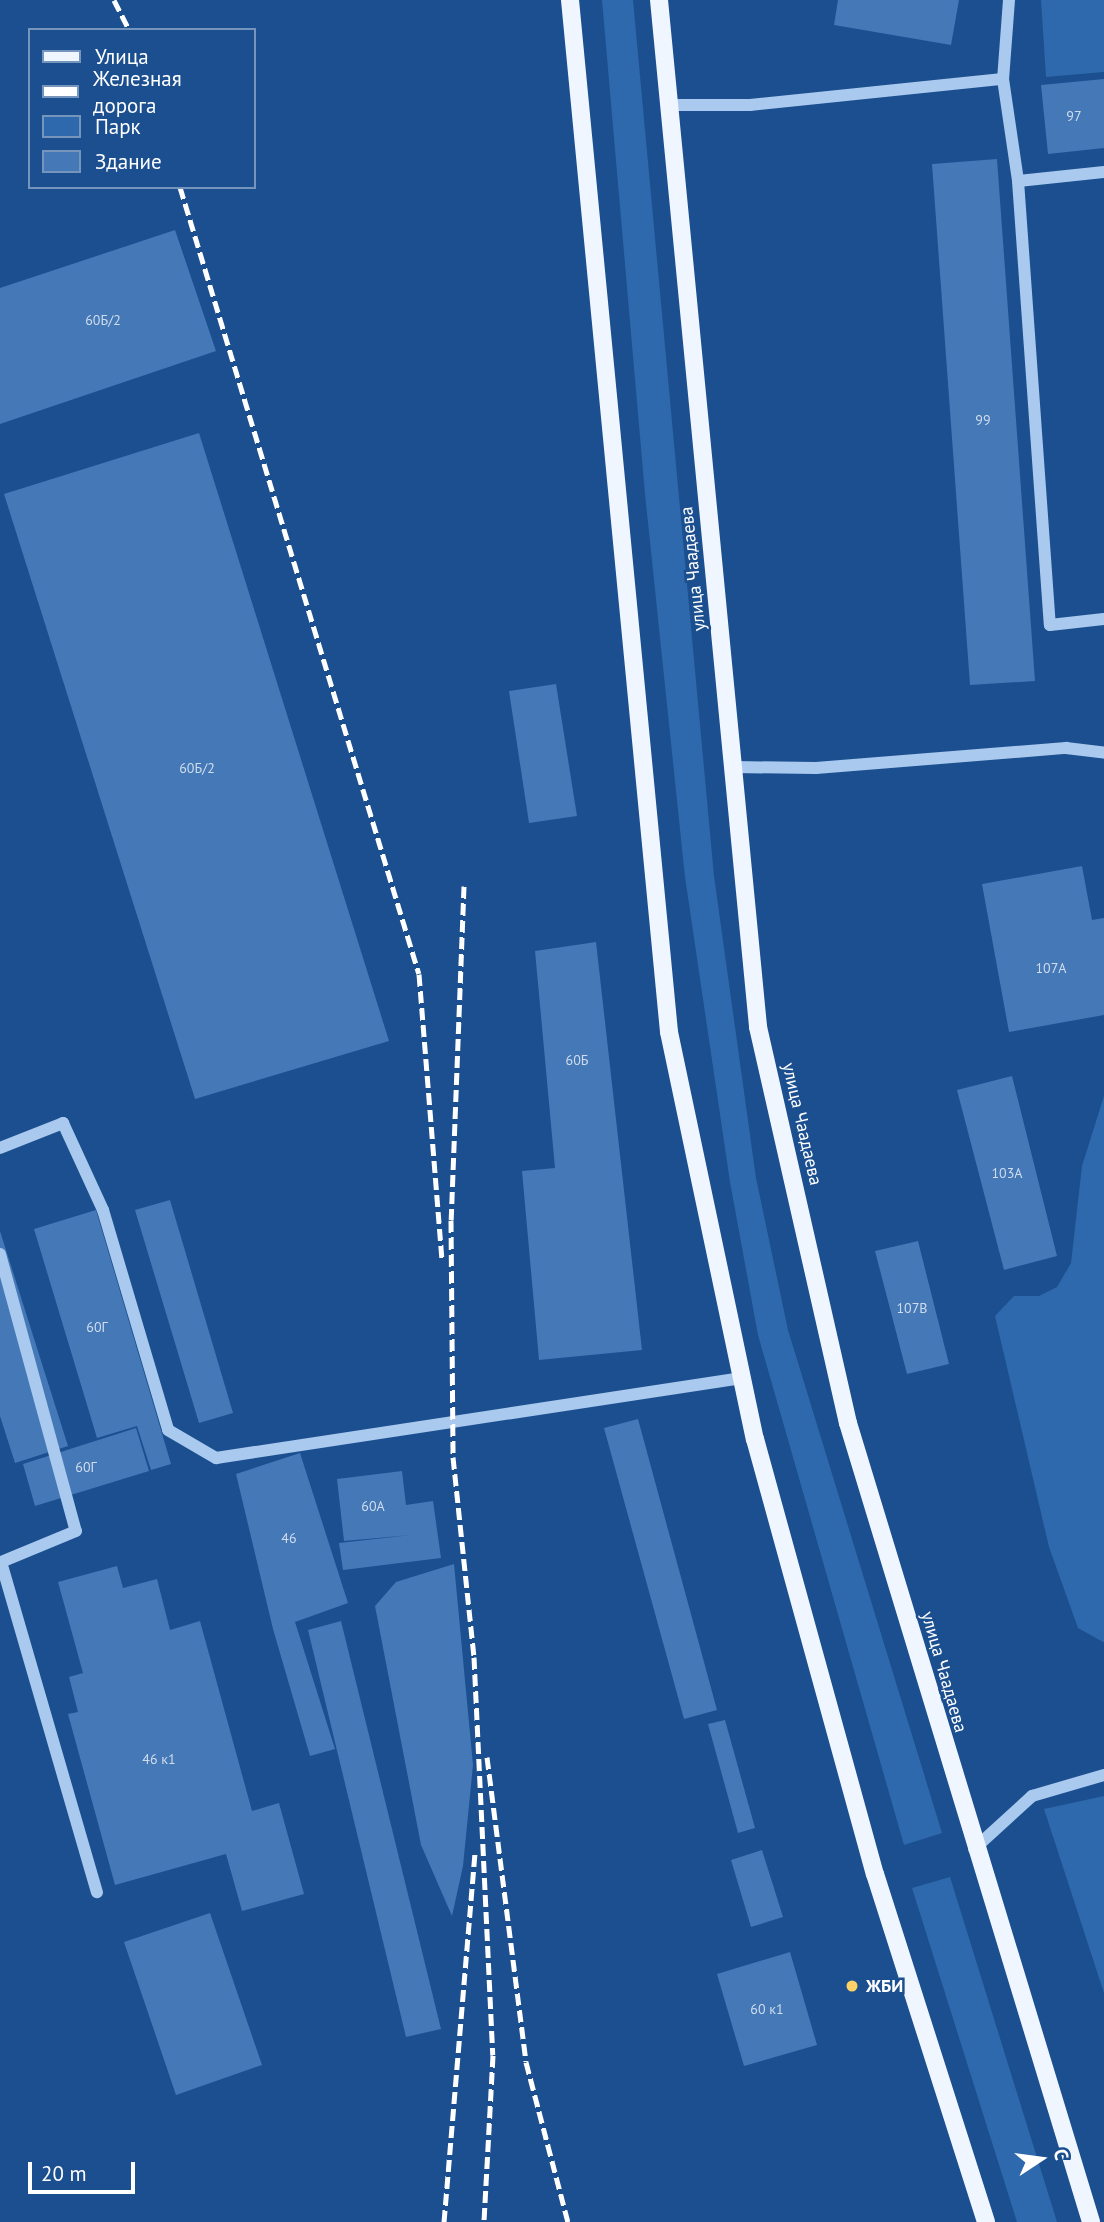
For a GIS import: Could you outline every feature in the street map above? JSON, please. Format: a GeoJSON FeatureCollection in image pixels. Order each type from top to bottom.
{"type":"FeatureCollection","features":[{"type":"Feature","properties":{"kind":"main road"},"geometry":{"type":"LineString","coordinates":[[570,0],[670,1032],[742,1378],[875,1874],[986,2222]]}},
{"type":"Feature","properties":{"kind":"main road","name":"улица Чаадаева"},"geometry":{"type":"LineString","coordinates":[[659,0],[758,1027],[848,1423],[974,1849],[1091,2222]]}},
{"type":"Feature","properties":{"kind":"street"},"geometry":{"type":"LineString","coordinates":[[1009,0],[1003,79],[1018,181],[1050,625],[1104,619]]}},
{"type":"Feature","properties":{"kind":"street"},"geometry":{"type":"LineString","coordinates":[[669,105],[750,105],[1003,79]]}},
{"type":"Feature","properties":{"kind":"street"},"geometry":{"type":"LineString","coordinates":[[1018,181],[1104,172]]}},
{"type":"Feature","properties":{"kind":"street"},"geometry":{"type":"LineString","coordinates":[[733,767],[816,768],[1066,748],[1104,753]]}},
{"type":"Feature","properties":{"kind":"street"},"geometry":{"type":"LineString","coordinates":[[0,1148],[63,1123],[103,1210],[168,1430],[216,1458],[742,1378]]}},
{"type":"Feature","properties":{"kind":"street"},"geometry":{"type":"LineString","coordinates":[[0,1254],[76,1531],[1,1562],[97,1892]]}},
{"type":"Feature","properties":{"kind":"street"},"geometry":{"type":"LineString","coordinates":[[974,1849],[1032,1796],[1104,1775]]}},
{"type":"Feature","properties":{"kind":"green space"},"geometry":{"type":"Polygon","coordinates":[[[602,0],[633,0],[714,876],[756,1178],[788,1330],[942,1833],[904,1845],[758,1335],[730,1182],[685,877],[645,494],[602,0]]]}},
{"type":"Feature","properties":{"kind":"green space"},"geometry":{"type":"Polygon","coordinates":[[[1041,0],[1104,0],[1104,72],[1046,77],[1041,0]]]}},
{"type":"Feature","properties":{"kind":"green space"},"geometry":{"type":"Polygon","coordinates":[[[1104,1096],[1103,1642],[1078,1628],[1049,1547],[995,1316],[1014,1296],[1039,1296],[1057,1287],[1071,1263],[1082,1166],[1104,1096]]]}},
{"type":"Feature","properties":{"kind":"green space"},"geometry":{"type":"Polygon","coordinates":[[[1104,1796],[1104,1993],[1044,1809],[1104,1796]]]}},
{"type":"Feature","properties":{"kind":"green space"},"geometry":{"type":"Polygon","coordinates":[[[950,1877],[1057,2222],[1017,2222],[912,1888],[950,1877]]]}},
{"type":"Feature","properties":{"kind":"building"},"geometry":{"type":"Polygon","coordinates":[[[838,0],[959,0],[951,45],[834,25],[838,0]]]}},
{"type":"Feature","properties":{"kind":"building"},"geometry":{"type":"Polygon","coordinates":[[[1104,79],[1104,148],[1048,154],[1041,85],[1104,79]]]}},
{"type":"Feature","properties":{"kind":"building"},"geometry":{"type":"Polygon","coordinates":[[[997,159],[1035,681],[970,685],[932,164],[997,159]]]}},
{"type":"Feature","properties":{"kind":"building"},"geometry":{"type":"Polygon","coordinates":[[[175,230],[216,351],[0,424],[0,288],[175,230]]]}},
{"type":"Feature","properties":{"kind":"building"},"geometry":{"type":"Polygon","coordinates":[[[199,433],[389,1041],[195,1099],[4,494],[199,433]]]}},
{"type":"Feature","properties":{"kind":"building"},"geometry":{"type":"Polygon","coordinates":[[[556,684],[577,816],[529,823],[509,691],[556,684]]]}},
{"type":"Feature","properties":{"kind":"building"},"geometry":{"type":"Polygon","coordinates":[[[1082,866],[1092,920],[1104,918],[1104,1015],[1009,1032],[982,884],[1082,866]]]}},
{"type":"Feature","properties":{"kind":"building"},"geometry":{"type":"Polygon","coordinates":[[[596,942],[642,1350],[539,1360],[522,1171],[555,1168],[535,951],[596,942]]]}},
{"type":"Feature","properties":{"kind":"building"},"geometry":{"type":"Polygon","coordinates":[[[1012,1076],[1057,1256],[1004,1270],[957,1090],[1012,1076]]]}},
{"type":"Feature","properties":{"kind":"building"},"geometry":{"type":"Polygon","coordinates":[[[170,1200],[233,1413],[199,1423],[135,1210],[170,1200]]]}},
{"type":"Feature","properties":{"kind":"building"},"geometry":{"type":"Polygon","coordinates":[[[96,1210],[171,1464],[151,1470],[137,1426],[97,1438],[34,1229],[96,1210]]]}},
{"type":"Feature","properties":{"kind":"building"},"geometry":{"type":"Polygon","coordinates":[[[0,1231],[68,1446],[15,1463],[0,1416],[0,1231]]]}},
{"type":"Feature","properties":{"kind":"building"},"geometry":{"type":"Polygon","coordinates":[[[918,1241],[949,1364],[907,1374],[875,1251],[918,1241]]]}},
{"type":"Feature","properties":{"kind":"building"},"geometry":{"type":"Polygon","coordinates":[[[638,1419],[717,1710],[684,1719],[604,1428],[638,1419]]]}},
{"type":"Feature","properties":{"kind":"building"},"geometry":{"type":"Polygon","coordinates":[[[136,1428],[149,1471],[35,1506],[23,1464],[136,1428]]]}},
{"type":"Feature","properties":{"kind":"building"},"geometry":{"type":"Polygon","coordinates":[[[300,1453],[348,1603],[295,1622],[335,1749],[310,1756],[273,1629],[236,1474],[300,1453]]]}},
{"type":"Feature","properties":{"kind":"building"},"geometry":{"type":"Polygon","coordinates":[[[402,1471],[406,1505],[433,1501],[441,1558],[343,1570],[339,1543],[411,1535],[344,1541],[337,1479],[402,1471]]]}},
{"type":"Feature","properties":{"kind":"building"},"geometry":{"type":"Polygon","coordinates":[[[454,1564],[473,1765],[463,1866],[452,1916],[421,1845],[375,1606],[396,1582],[454,1564]]]}},
{"type":"Feature","properties":{"kind":"building"},"geometry":{"type":"Polygon","coordinates":[[[117,1566],[123,1588],[157,1579],[170,1630],[200,1621],[252,1811],[279,1803],[304,1894],[242,1911],[226,1854],[115,1885],[68,1714],[78,1712],[69,1677],[83,1673],[58,1582],[117,1566]]]}},
{"type":"Feature","properties":{"kind":"building"},"geometry":{"type":"Polygon","coordinates":[[[341,1621],[441,2029],[406,2037],[308,1630],[341,1621]]]}},
{"type":"Feature","properties":{"kind":"building"},"geometry":{"type":"Polygon","coordinates":[[[725,1720],[755,1828],[738,1833],[708,1724],[725,1720]]]}},
{"type":"Feature","properties":{"kind":"building"},"geometry":{"type":"Polygon","coordinates":[[[762,1850],[783,1917],[751,1927],[731,1860],[762,1850]]]}},
{"type":"Feature","properties":{"kind":"building"},"geometry":{"type":"Polygon","coordinates":[[[210,1913],[262,2065],[176,2095],[124,1942],[210,1913]]]}},
{"type":"Feature","properties":{"kind":"building"},"geometry":{"type":"Polygon","coordinates":[[[790,1952],[817,2045],[744,2066],[717,1974],[790,1952]]]}},
{"type":"Feature","properties":{"kind":"railway"},"geometry":{"type":"LineString","coordinates":[[114,0],[128,28]]}},
{"type":"Feature","properties":{"kind":"railway"},"geometry":{"type":"LineString","coordinates":[[181,189],[419,974],[442,1261]]}},
{"type":"Feature","properties":{"kind":"railway"},"geometry":{"type":"LineString","coordinates":[[464,886],[451,1220],[453,1457],[474,1657],[493,2055],[484,2222]]}},
{"type":"Feature","properties":{"kind":"railway"},"geometry":{"type":"LineString","coordinates":[[487,1757],[526,2062],[568,2222]]}},
{"type":"Feature","properties":{"kind":"railway"},"geometry":{"type":"LineString","coordinates":[[444,2222],[475,1851]]}},
{"type":"Feature","properties":{"kind":"place","name":"ЖБИ"},"geometry":{"type":"Point","coordinates":[852,1986]}}]}
